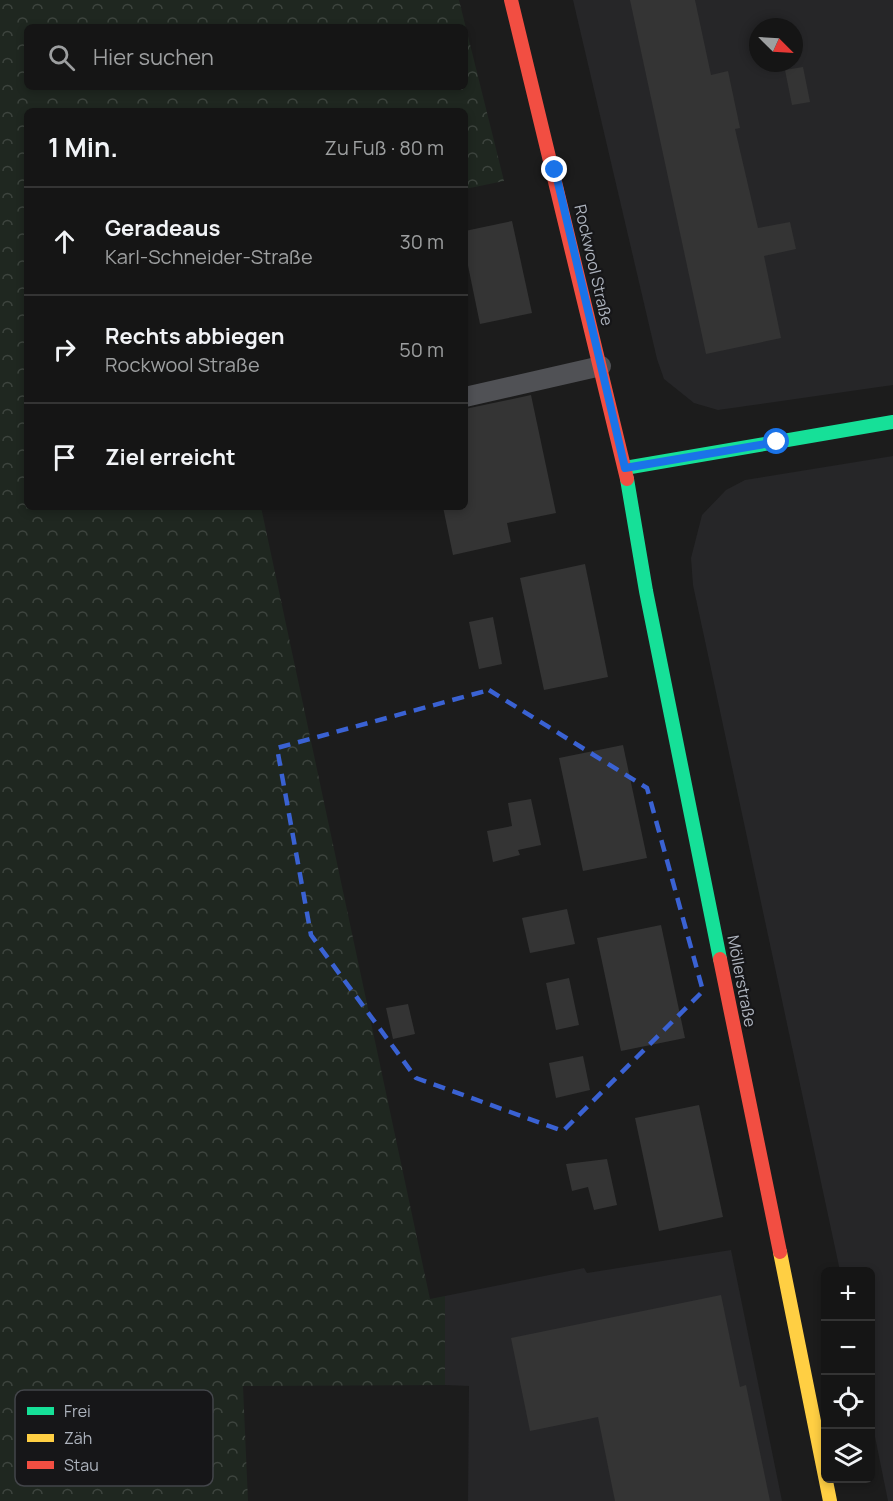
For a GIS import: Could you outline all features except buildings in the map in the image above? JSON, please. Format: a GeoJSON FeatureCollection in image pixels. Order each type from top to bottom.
{"type":"FeatureCollection","features":[{"type":"Feature","properties":{"kind":"street","name":"Rockwool Straße"},"geometry":{"type":"LineString","coordinates":[[511,0],[625,468]]}},
{"type":"Feature","properties":{"kind":"street"},"geometry":{"type":"LineString","coordinates":[[625,468],[893,422]]}},
{"type":"Feature","properties":{"kind":"street","name":"Möllerstraße"},"geometry":{"type":"LineString","coordinates":[[625,468],[646,591],[830,1501]]}},
{"type":"Feature","properties":{"kind":"lane"},"geometry":{"type":"LineString","coordinates":[[468,396],[601,366]]}},
{"type":"Feature","properties":{"kind":"highlighted area"},"geometry":{"type":"Polygon","coordinates":[[[489,690],[647,788],[703,991],[563,1131],[416,1078],[311,935],[277,748],[489,690]]]}},
{"type":"Feature","properties":{"kind":"shaded area"},"geometry":{"type":"Polygon","coordinates":[[[573,0],[893,0],[893,385],[718,410],[694,403],[664,379],[657,359],[573,0]]]}},
{"type":"Feature","properties":{"kind":"shaded area"},"geometry":{"type":"Polygon","coordinates":[[[893,456],[893,1501],[888,1501],[875,1437],[875,1267],[839,1267],[693,585],[691,558],[702,515],[726,490],[745,480],[893,456]]]}},
{"type":"Feature","properties":{"kind":"shaded area"},"geometry":{"type":"Polygon","coordinates":[[[731,1250],[782,1501],[468,1501],[469,1386],[445,1385],[445,1296],[584,1268],[587,1273],[731,1250]]]}},
{"type":"Feature","properties":{"kind":"green space"},"geometry":{"type":"Polygon","coordinates":[[[0,0],[459,0],[465,24],[24,24],[24,90],[468,90],[468,36],[504,181],[468,188],[468,108],[24,108],[24,510],[262,510],[430,1299],[445,1296],[445,1385],[243,1386],[248,1501],[0,1501],[0,0]]]}},
{"type":"Feature","properties":{"kind":"traffic: fast"},"geometry":{"type":"LineString","coordinates":[[625,468],[893,422]]}},
{"type":"Feature","properties":{"kind":"traffic: fast"},"geometry":{"type":"LineString","coordinates":[[627,479],[646,591],[720,959]]}},
{"type":"Feature","properties":{"kind":"traffic: slow"},"geometry":{"type":"LineString","coordinates":[[780,1252],[830,1501]]}},
{"type":"Feature","properties":{"kind":"traffic: jam"},"geometry":{"type":"LineString","coordinates":[[511,0],[627,479]]}},
{"type":"Feature","properties":{"kind":"traffic: jam"},"geometry":{"type":"LineString","coordinates":[[720,959],[780,1252]]}},
{"type":"Feature","properties":{"kind":"route"},"geometry":{"type":"LineString","coordinates":[[555,170],[625,468],[777,442]]}}]}
